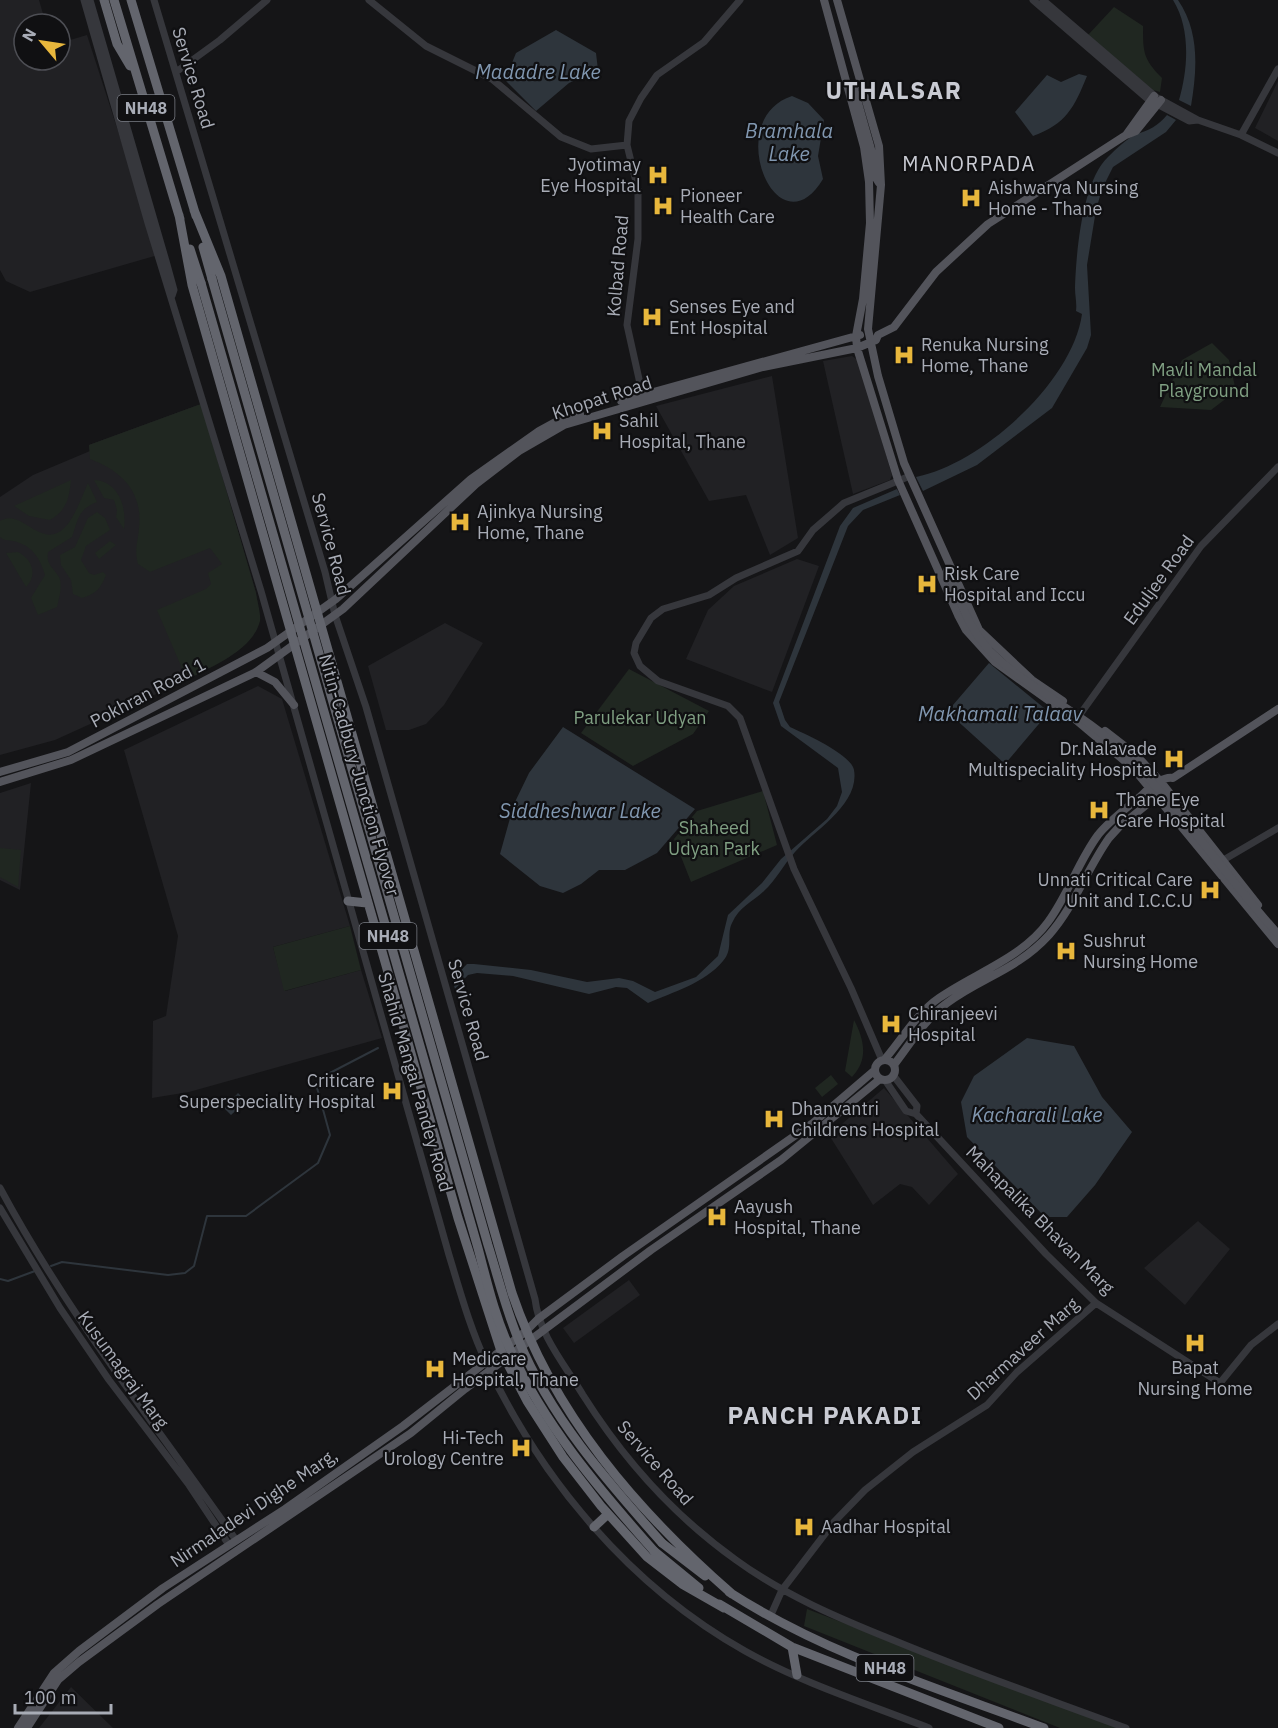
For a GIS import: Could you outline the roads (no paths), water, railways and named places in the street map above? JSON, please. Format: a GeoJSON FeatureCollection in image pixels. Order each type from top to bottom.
{"type":"FeatureCollection","features":[{"type":"Feature","properties":{"kind":"highway"},"geometry":{"type":"LineString","coordinates":[[104,0],[117,44],[138,81]]}},
{"type":"Feature","properties":{"kind":"highway","name":"NH48"},"geometry":{"type":"LineString","coordinates":[[114,0],[179,215]]}},
{"type":"Feature","properties":{"kind":"highway","name":"NH48"},"geometry":{"type":"LineString","coordinates":[[131,0],[194,210]]}},
{"type":"Feature","properties":{"kind":"highway"},"geometry":{"type":"LineString","coordinates":[[194,210],[221,276],[517,1309],[527,1337],[586,1438],[624,1486],[668,1536],[732,1594]]}},
{"type":"Feature","properties":{"kind":"highway","name":"Nitin-Cadbury Junction Flyover"},"geometry":{"type":"LineString","coordinates":[[194,210],[503,1297],[519,1342],[545,1390],[579,1444],[616,1492],[662,1543],[692,1568],[732,1594]]}},
{"type":"Feature","properties":{"kind":"highway"},"geometry":{"type":"LineString","coordinates":[[179,215],[192,285],[367,903],[489,1317],[503,1355],[527,1401],[563,1457],[608,1514],[647,1557],[682,1584],[724,1608]]}},
{"type":"Feature","properties":{"kind":"highway","name":"Nitin-Cadbury Junction Flyover"},"geometry":{"type":"LineString","coordinates":[[179,215],[201,282],[481,1259],[510,1348],[535,1396],[570,1451],[608,1500],[654,1551],[724,1608]]}},
{"type":"Feature","properties":{"kind":"highway"},"geometry":{"type":"LineString","coordinates":[[348,901],[367,903]]}},
{"type":"Feature","properties":{"kind":"highway"},"geometry":{"type":"LineString","coordinates":[[489,1317],[504,1322],[517,1309]]}},
{"type":"Feature","properties":{"kind":"highway"},"geometry":{"type":"LineString","coordinates":[[594,1527],[608,1514]]}},
{"type":"Feature","properties":{"kind":"highway","name":"NH48"},"geometry":{"type":"LineString","coordinates":[[732,1594],[770,1617],[840,1651],[1044,1728]]}},
{"type":"Feature","properties":{"kind":"highway","name":"NH48"},"geometry":{"type":"LineString","coordinates":[[724,1608],[792,1647],[999,1728]]}},
{"type":"Feature","properties":{"kind":"highway"},"geometry":{"type":"LineString","coordinates":[[792,1647],[797,1675]]}},
{"type":"Feature","properties":{"kind":"main road"},"geometry":{"type":"LineString","coordinates":[[824,0],[864,147],[869,188],[869,234],[863,299],[856,336],[857,348],[898,480],[958,615],[975,641],[1021,683],[1136,755],[1163,785],[1278,929]]}},
{"type":"Feature","properties":{"kind":"main road"},"geometry":{"type":"LineString","coordinates":[[830,0],[871,149],[874,175],[880,185]]}},
{"type":"Feature","properties":{"kind":"main road"},"geometry":{"type":"LineString","coordinates":[[837,0],[879,146],[880,185],[872,337],[878,376],[910,476],[980,630],[989,642],[1078,717],[1133,768],[1254,918],[1278,944]]}},
{"type":"Feature","properties":{"kind":"main road"},"geometry":{"type":"LineString","coordinates":[[872,337],[894,327],[936,272],[988,224],[1126,135],[1136,131],[1156,100]]}},
{"type":"Feature","properties":{"kind":"main road"},"geometry":{"type":"LineString","coordinates":[[869,188],[874,175]]}},
{"type":"Feature","properties":{"kind":"main road","name":"Khopat Road"},"geometry":{"type":"LineString","coordinates":[[302,623],[332,602],[457,497],[542,436],[564,425],[643,397],[856,336],[872,337]]}},
{"type":"Feature","properties":{"kind":"main road","name":"Khopat Road"},"geometry":{"type":"LineString","coordinates":[[643,397],[763,367],[857,348],[872,337]]}},
{"type":"Feature","properties":{"kind":"main road","name":"Khopat Road"},"geometry":{"type":"LineString","coordinates":[[295,645],[335,615],[457,497]]}},
{"type":"Feature","properties":{"kind":"main road"},"geometry":{"type":"LineString","coordinates":[[937,553],[938,540]]}},
{"type":"Feature","properties":{"kind":"main road"},"geometry":{"type":"LineString","coordinates":[[927,545],[937,553],[966,615],[990,650],[1033,686],[1120,749],[1168,800],[1278,934]]}},
{"type":"Feature","properties":{"kind":"main road","name":"Pokhran Road 1"},"geometry":{"type":"LineString","coordinates":[[0,782],[71,760],[149,717],[275,642],[302,623]]}},
{"type":"Feature","properties":{"kind":"main road","name":"Pokhran Road 1"},"geometry":{"type":"LineString","coordinates":[[0,772],[68,752],[256,672],[278,653],[295,645]]}},
{"type":"Feature","properties":{"kind":"main road"},"geometry":{"type":"LineString","coordinates":[[256,672],[275,682],[294,705]]}},
{"type":"Feature","properties":{"kind":"main road"},"geometry":{"type":"LineString","coordinates":[[527,1337],[544,1330],[672,1234],[781,1160],[886,1078],[927,1020],[946,1003],[1020,949],[1046,925],[1119,827],[1157,798],[1168,777],[1173,778],[1278,709]]}},
{"type":"Feature","properties":{"kind":"main road"},"geometry":{"type":"LineString","coordinates":[[1081,876],[1098,835],[1149,789],[1163,785]]}},
{"type":"Feature","properties":{"kind":"main road"},"geometry":{"type":"LineString","coordinates":[[1254,918],[1262,911]]}},
{"type":"Feature","properties":{"kind":"main road"},"geometry":{"type":"LineString","coordinates":[[527,1337],[538,1319],[813,1123],[874,1070],[921,1014],[939,998],[974,982]]}},
{"type":"Feature","properties":{"kind":"main road"},"geometry":{"type":"LineString","coordinates":[[884,1060],[894,1065]]}},
{"type":"Feature","properties":{"kind":"main road"},"geometry":{"type":"LineString","coordinates":[[874,1070],[886,1078]]}},
{"type":"Feature","properties":{"kind":"main road"},"geometry":{"type":"LineString","coordinates":[[665,1227],[672,1234]]}},
{"type":"Feature","properties":{"kind":"main road","name":"Nirmaladevi Dighe Marg,"},"geometry":{"type":"LineString","coordinates":[[18,1728],[54,1673],[128,1614],[156,1599],[170,1596],[411,1433],[490,1371],[503,1355],[527,1337]]}},
{"type":"Feature","properties":{"kind":"main road","name":"Nirmaladevi Dighe Marg,"},"geometry":{"type":"LineString","coordinates":[[27,1728],[58,1680],[134,1622],[156,1599],[163,1588],[285,1509],[403,1426],[486,1362],[503,1355]]}},
{"type":"Feature","properties":{"kind":"main road"},"geometry":{"type":"LineString","coordinates":[[163,1588],[170,1596]]}},
{"type":"Feature","properties":{"kind":"main road"},"geometry":{"type":"LineString","coordinates":[[102,1634],[107,1642]]}},
{"type":"Feature","properties":{"kind":"street"},"geometry":{"type":"LineString","coordinates":[[84,0],[172,296]]}},
{"type":"Feature","properties":{"kind":"street"},"geometry":{"type":"LineString","coordinates":[[90,0],[169,271],[174,290],[172,296]]}},
{"type":"Feature","properties":{"kind":"street","name":"Service Road"},"geometry":{"type":"LineString","coordinates":[[154,0],[335,615],[356,672],[536,1299],[538,1319],[544,1330],[614,1443],[655,1491],[687,1522],[736,1561],[821,1611],[921,1652],[1126,1728]]}},
{"type":"Feature","properties":{"kind":"street"},"geometry":{"type":"LineString","coordinates":[[176,72],[267,0]]}},
{"type":"Feature","properties":{"kind":"street","name":"Kolbad Road"},"geometry":{"type":"LineString","coordinates":[[643,397],[627,325],[638,239],[638,190],[627,146],[629,121],[657,75],[704,42],[740,0]]}},
{"type":"Feature","properties":{"kind":"street"},"geometry":{"type":"LineString","coordinates":[[1034,0],[1073,30]]}},
{"type":"Feature","properties":{"kind":"street"},"geometry":{"type":"LineString","coordinates":[[1043,0],[1091,46],[1156,100],[1278,153]]}},
{"type":"Feature","properties":{"kind":"street"},"geometry":{"type":"LineString","coordinates":[[371,1],[426,46],[492,79],[561,138],[591,149],[627,146]]}},
{"type":"Feature","properties":{"kind":"street"},"geometry":{"type":"LineString","coordinates":[[1241,135],[1278,69]]}},
{"type":"Feature","properties":{"kind":"street","name":"Shahid Mangal Pandey Road"},"geometry":{"type":"LineString","coordinates":[[172,296],[294,705],[449,1255],[490,1371]]}},
{"type":"Feature","properties":{"kind":"street","name":"Eduljee Road"},"geometry":{"type":"LineString","coordinates":[[1078,717],[1094,698],[1201,546],[1278,466]]}},
{"type":"Feature","properties":{"kind":"street"},"geometry":{"type":"LineString","coordinates":[[884,1060],[785,848],[740,717],[722,703],[658,681],[635,660],[636,643],[657,613],[709,595],[736,578],[798,551],[813,530],[844,503],[910,476]]}},
{"type":"Feature","properties":{"kind":"street"},"geometry":{"type":"LineString","coordinates":[[1214,868],[1223,859],[1278,828]]}},
{"type":"Feature","properties":{"kind":"street","name":"Mahapalika Bhavan Marg"},"geometry":{"type":"LineString","coordinates":[[886,1078],[916,1106],[916,1114],[1046,1254],[1096,1303],[1220,1383],[1251,1345],[1278,1324]]}},
{"type":"Feature","properties":{"kind":"street","name":"Kusumagraj Marg"},"geometry":{"type":"LineString","coordinates":[[0,1188],[99,1350],[232,1542]]}},
{"type":"Feature","properties":{"kind":"street","name":"Kusumagraj Marg"},"geometry":{"type":"LineString","coordinates":[[0,1208],[60,1308],[110,1380],[232,1542]]}},
{"type":"Feature","properties":{"kind":"street","name":"Dharmaveer Marg"},"geometry":{"type":"LineString","coordinates":[[770,1617],[782,1590],[834,1522],[865,1490],[913,1452],[987,1405],[1017,1372],[1096,1303]]}},
{"type":"Feature","properties":{"kind":"street"},"geometry":{"type":"LineString","coordinates":[[490,1371],[534,1448],[594,1527],[648,1584],[675,1606],[745,1651],[797,1675],[929,1728]]}},
{"type":"Feature","properties":{"kind":"water"},"geometry":{"type":"Polygon","coordinates":[[[1173,0],[1178,0],[1185,12],[1193,38],[1195,79],[1191,106],[1179,100],[1186,49],[1183,24],[1173,0]]]}},
{"type":"Feature","properties":{"kind":"water","name":"Madadre Lake"},"geometry":{"type":"Polygon","coordinates":[[[556,30],[596,53],[598,70],[569,83],[536,111],[505,80],[516,53],[556,30]]]}},
{"type":"Feature","properties":{"kind":"water"},"geometry":{"type":"Polygon","coordinates":[[[1079,74],[1087,76],[1068,114],[1054,126],[1033,136],[1015,112],[1047,75],[1061,82],[1079,74]]]}},
{"type":"Feature","properties":{"kind":"water","name":"Bramhala Lake"},"geometry":{"type":"Polygon","coordinates":[[[792,96],[808,103],[824,120],[818,156],[823,179],[806,198],[789,201],[774,192],[764,175],[758,152],[760,129],[771,109],[792,96]]]}},
{"type":"Feature","properties":{"kind":"water"},"geometry":{"type":"Polygon","coordinates":[[[1167,115],[1176,120],[1166,132],[1113,167],[1102,189],[1096,210],[1087,265],[1091,335],[1087,348],[1052,408],[977,465],[923,491],[916,477],[942,469],[969,455],[995,437],[1043,392],[1062,366],[1075,340],[1082,314],[1076,311],[1077,257],[1082,219],[1092,183],[1099,168],[1125,141],[1157,125],[1167,115]]]}},
{"type":"Feature","properties":{"kind":"water"},"geometry":{"type":"Polygon","coordinates":[[[897,489],[900,495],[863,510],[848,526],[779,702],[790,727],[836,751],[851,764],[854,770],[854,782],[850,794],[834,816],[795,852],[768,887],[738,913],[730,928],[728,952],[716,969],[678,991],[648,1003],[627,988],[616,987],[589,994],[513,976],[477,973],[468,975],[455,989],[452,979],[467,964],[474,964],[531,970],[587,982],[619,978],[633,981],[655,992],[696,977],[718,956],[728,915],[762,883],[781,859],[827,819],[837,806],[842,792],[838,768],[781,726],[773,703],[840,526],[853,508],[897,489]]]}},
{"type":"Feature","properties":{"kind":"water","name":"Makhamali Talaav"},"geometry":{"type":"Polygon","coordinates":[[[989,663],[1049,712],[1005,764],[952,716],[953,705],[989,663]]]}},
{"type":"Feature","properties":{"kind":"water","name":"Siddheshwar Lake"},"geometry":{"type":"Polygon","coordinates":[[[563,727],[695,809],[657,853],[625,870],[599,870],[581,884],[563,893],[540,886],[500,854],[514,804],[529,773],[563,727]]]}},
{"type":"Feature","properties":{"kind":"water","name":"Kacharali Lake"},"geometry":{"type":"Polygon","coordinates":[[[1027,1038],[1074,1046],[1102,1097],[1132,1132],[1095,1185],[1067,1217],[1045,1217],[967,1137],[961,1102],[974,1076],[1027,1038]]]}},
{"type":"Feature","properties":{"kind":"water"},"geometry":{"type":"Polygon","coordinates":[[[238,1093],[246,1101],[231,1115],[224,1108],[238,1093]]]}},
{"type":"Feature","properties":{"kind":"waterway"},"geometry":{"type":"LineString","coordinates":[[51,1266],[62,1262],[168,1275],[185,1273],[194,1266],[207,1216],[246,1216],[318,1163],[330,1135],[316,1084],[326,1075],[378,1048]]}},
{"type":"Feature","properties":{"kind":"waterway"},"geometry":{"type":"LineString","coordinates":[[0,1279],[8,1281],[35,1271]]}},
{"type":"Feature","properties":{"kind":"place","name":"Jyotimay Eye Hospital"},"geometry":{"type":"Point","coordinates":[658,175]}},
{"type":"Feature","properties":{"kind":"place","name":"Aishwarya Nursing Home - Thane"},"geometry":{"type":"Point","coordinates":[971,198]}},
{"type":"Feature","properties":{"kind":"place","name":"Pioneer Health Care"},"geometry":{"type":"Point","coordinates":[663,206]}},
{"type":"Feature","properties":{"kind":"place","name":"Senses Eye and Ent Hospital"},"geometry":{"type":"Point","coordinates":[652,317]}},
{"type":"Feature","properties":{"kind":"place","name":"Renuka Nursing Home, Thane"},"geometry":{"type":"Point","coordinates":[904,355]}},
{"type":"Feature","properties":{"kind":"place","name":"Sahil Hospital, Thane"},"geometry":{"type":"Point","coordinates":[602,431]}},
{"type":"Feature","properties":{"kind":"place","name":"Ajinkya Nursing Home, Thane"},"geometry":{"type":"Point","coordinates":[460,522]}},
{"type":"Feature","properties":{"kind":"place","name":"Risk Care Hospital and Iccu"},"geometry":{"type":"Point","coordinates":[927,584]}},
{"type":"Feature","properties":{"kind":"place","name":"Dr.Nalavade Multispeciality Hospital"},"geometry":{"type":"Point","coordinates":[1174,759]}},
{"type":"Feature","properties":{"kind":"place","name":"Thane Eye Care Hospital"},"geometry":{"type":"Point","coordinates":[1099,810]}},
{"type":"Feature","properties":{"kind":"place","name":"Unnati Critical Care Unit and I.C.C.U"},"geometry":{"type":"Point","coordinates":[1210,890]}},
{"type":"Feature","properties":{"kind":"place","name":"Sushrut Nursing Home"},"geometry":{"type":"Point","coordinates":[1066,951]}},
{"type":"Feature","properties":{"kind":"place","name":"Chiranjeevi Hospital"},"geometry":{"type":"Point","coordinates":[891,1024]}},
{"type":"Feature","properties":{"kind":"place","name":"Criticare Superspeciality Hospital"},"geometry":{"type":"Point","coordinates":[392,1091]}},
{"type":"Feature","properties":{"kind":"place","name":"Dhanvantri Childrens Hospital"},"geometry":{"type":"Point","coordinates":[774,1119]}},
{"type":"Feature","properties":{"kind":"place","name":"Aayush Hospital, Thane"},"geometry":{"type":"Point","coordinates":[717,1217]}},
{"type":"Feature","properties":{"kind":"place","name":"Bapat Nursing Home"},"geometry":{"type":"Point","coordinates":[1195,1343]}},
{"type":"Feature","properties":{"kind":"place","name":"Medicare Hospital, Thane"},"geometry":{"type":"Point","coordinates":[435,1369]}},
{"type":"Feature","properties":{"kind":"place","name":"Hi-Tech Urology Centre"},"geometry":{"type":"Point","coordinates":[521,1448]}},
{"type":"Feature","properties":{"kind":"place","name":"Aadhar Hospital"},"geometry":{"type":"Point","coordinates":[804,1527]}},
{"type":"Feature","properties":{"kind":"district","name":"UTHALSAR"},"geometry":{"type":"Point","coordinates":[894,91]}},
{"type":"Feature","properties":{"kind":"district","name":"MANORPADA"},"geometry":{"type":"Point","coordinates":[969,164]}},
{"type":"Feature","properties":{"kind":"district","name":"PANCH PAKADI"},"geometry":{"type":"Point","coordinates":[825,1416]}},
{"type":"Feature","properties":{"kind":"park label","name":"Mavli Mandal Playground"},"geometry":{"type":"Point","coordinates":[1204,380]}},
{"type":"Feature","properties":{"kind":"park label","name":"Parulekar Udyan"},"geometry":{"type":"Point","coordinates":[640,718]}},
{"type":"Feature","properties":{"kind":"park label","name":"Shaheed Udyan Park"},"geometry":{"type":"Point","coordinates":[714,838]}}]}
